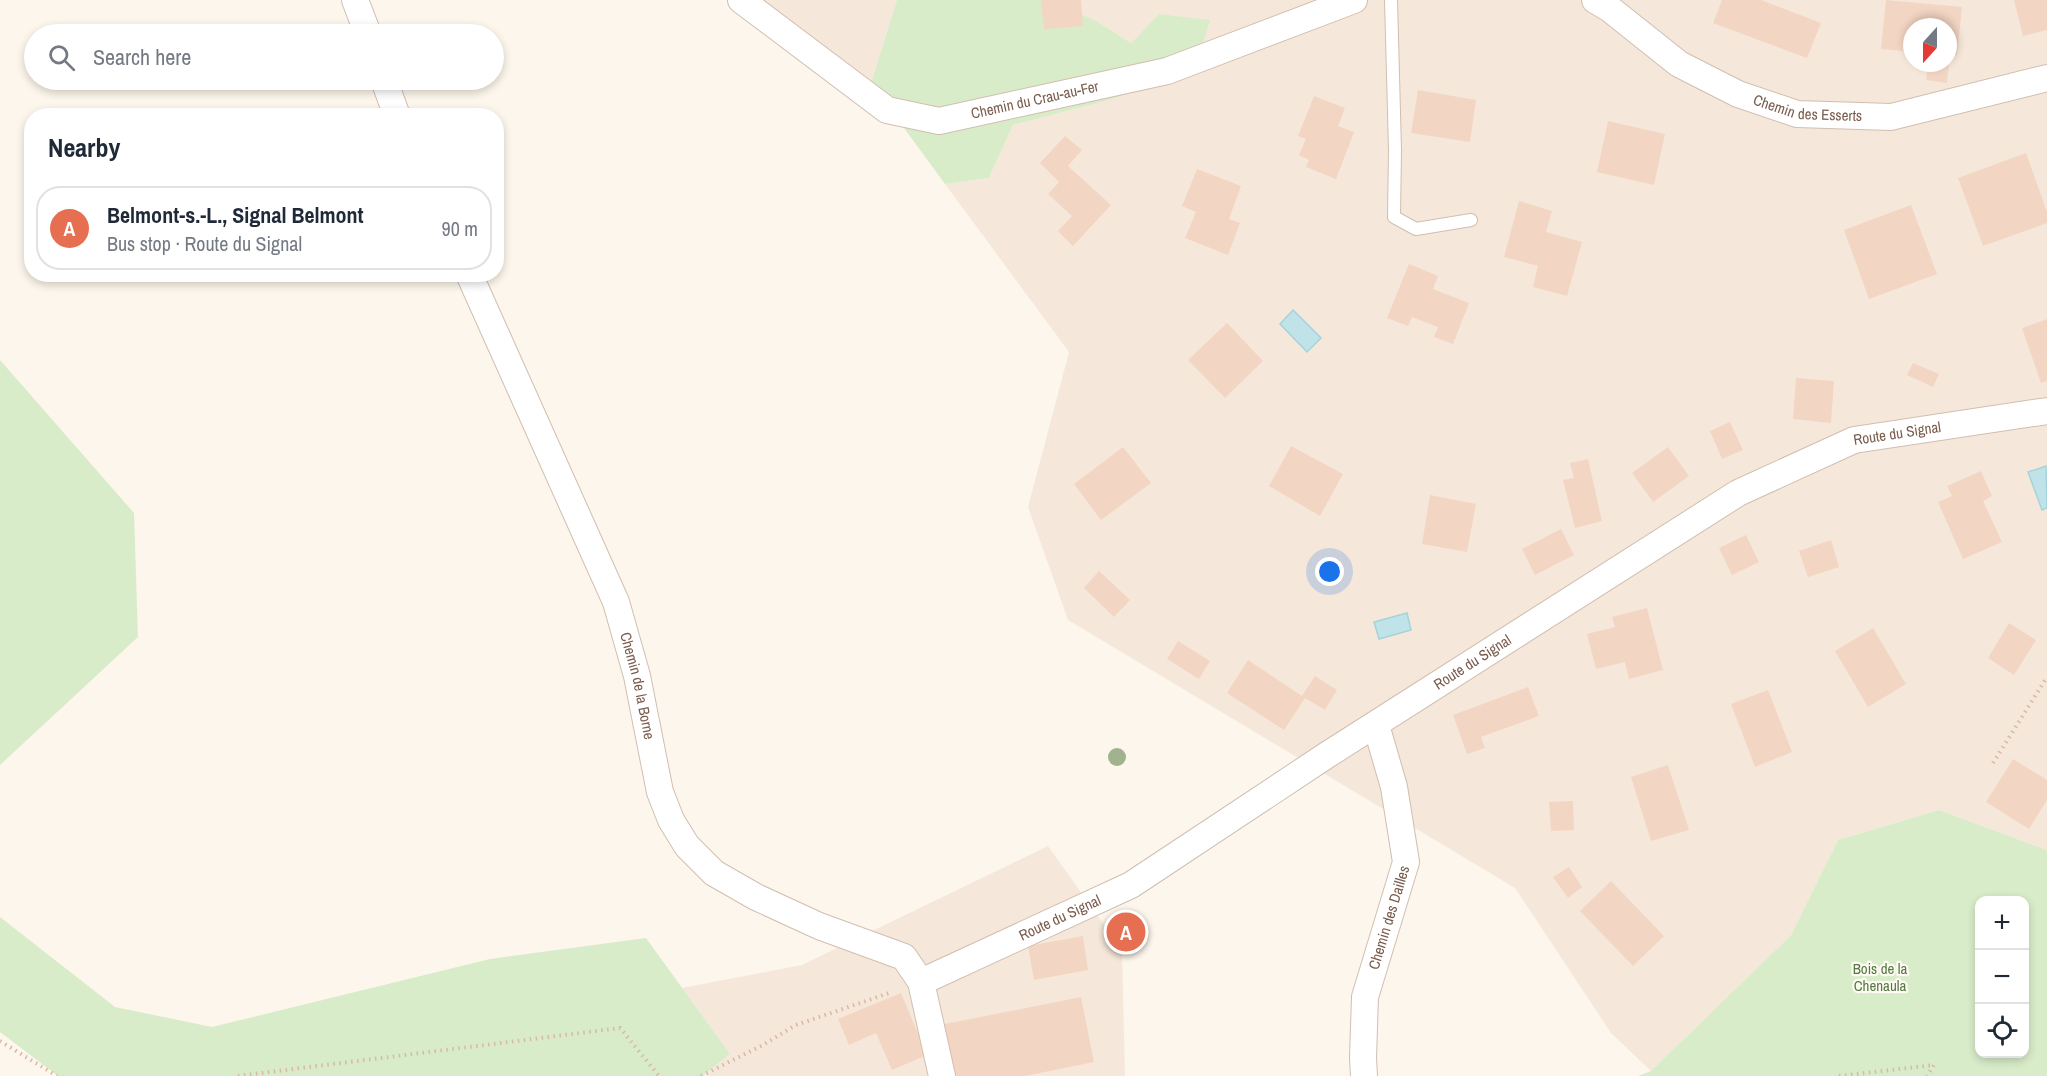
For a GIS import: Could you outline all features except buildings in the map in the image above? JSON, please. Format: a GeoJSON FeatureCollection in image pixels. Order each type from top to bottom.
{"type":"FeatureCollection","features":[{"type":"Feature","properties":{"kind":"street"},"geometry":{"type":"LineString","coordinates":[[355,0],[364,24]]}},
{"type":"Feature","properties":{"kind":"street","name":"Chemin du Crau-au-Fer"},"geometry":{"type":"LineString","coordinates":[[741,0],[887,111],[939,122],[1167,71],[1353,0]]}},
{"type":"Feature","properties":{"kind":"street","name":"Chemin des Esserts"},"geometry":{"type":"LineString","coordinates":[[1595,0],[1610,9],[1679,64],[1738,94],[1797,114],[1891,117],[2047,78]]}},
{"type":"Feature","properties":{"kind":"street"},"geometry":{"type":"LineString","coordinates":[[388,90],[394,108]]}},
{"type":"Feature","properties":{"kind":"street","name":"Chemin de la Borne"},"geometry":{"type":"LineString","coordinates":[[472,282],[616,602],[637,676],[660,792],[671,820],[687,846],[714,873],[756,897],[819,926],[904,957],[921,982]]}},
{"type":"Feature","properties":{"kind":"street","name":"Route du Signal"},"geometry":{"type":"LineString","coordinates":[[921,982],[1131,885],[1327,755],[1738,493],[1854,440],[2047,411]]}},
{"type":"Feature","properties":{"kind":"street","name":"Chemin des Dailles"},"geometry":{"type":"LineString","coordinates":[[1364,1076],[1362,1058],[1365,997],[1406,862],[1394,787],[1376,725]]}},
{"type":"Feature","properties":{"kind":"street"},"geometry":{"type":"LineString","coordinates":[[921,982],[942,1076]]}},
{"type":"Feature","properties":{"kind":"lane"},"geometry":{"type":"LineString","coordinates":[[1391,0],[1395,150],[1394,217],[1416,229],[1471,220]]}},
{"type":"Feature","properties":{"kind":"path"},"geometry":{"type":"LineString","coordinates":[[1993,763],[2047,677]]}},
{"type":"Feature","properties":{"kind":"path"},"geometry":{"type":"LineString","coordinates":[[701,1076],[763,1045],[796,1025],[921,982]]}},
{"type":"Feature","properties":{"kind":"path"},"geometry":{"type":"LineString","coordinates":[[238,1076],[620,1028],[659,1076]]}},
{"type":"Feature","properties":{"kind":"path"},"geometry":{"type":"LineString","coordinates":[[0,1041],[57,1076]]}},
{"type":"Feature","properties":{"kind":"path"},"geometry":{"type":"LineString","coordinates":[[1839,1076],[1934,1065],[1927,1076]]}},
{"type":"Feature","properties":{"kind":"shaded area"},"geometry":{"type":"Polygon","coordinates":[[[756,0],[897,0],[871,83],[756,0]]]}},
{"type":"Feature","properties":{"kind":"shaded area"},"geometry":{"type":"Polygon","coordinates":[[[1044,0],[2047,0],[2047,850],[1939,810],[1838,840],[1791,935],[1651,1071],[1611,1033],[1515,888],[1068,620],[1028,507],[1069,352],[945,184],[989,178],[1013,125],[1113,99],[1195,70],[1159,14],[1131,43],[1093,19],[1044,0]]]}},
{"type":"Feature","properties":{"kind":"shaded area"},"geometry":{"type":"Polygon","coordinates":[[[1048,846],[1122,950],[1125,1076],[704,1076],[730,1054],[682,988],[802,965],[1048,846]]]}},
{"type":"Feature","properties":{"kind":"green space"},"geometry":{"type":"Polygon","coordinates":[[[897,0],[1044,0],[1093,19],[1131,43],[1159,14],[1210,20],[1195,70],[1113,99],[1013,125],[989,178],[945,184],[871,83],[897,0]]]}},
{"type":"Feature","properties":{"kind":"green space"},"geometry":{"type":"Polygon","coordinates":[[[0,360],[134,513],[138,637],[0,765],[0,360]]]}},
{"type":"Feature","properties":{"kind":"green space","name":"Bois de la Chenaula"},"geometry":{"type":"Polygon","coordinates":[[[1939,810],[2047,850],[2047,1076],[1638,1076],[1651,1071],[1791,935],[1838,840],[1939,810]]]}},
{"type":"Feature","properties":{"kind":"green space"},"geometry":{"type":"Polygon","coordinates":[[[0,917],[115,1007],[212,1027],[490,959],[646,938],[730,1054],[703,1076],[58,1076],[0,1032],[0,917]]]}},
{"type":"Feature","properties":{"kind":"water"},"geometry":{"type":"Polygon","coordinates":[[[1293,310],[1321,338],[1307,352],[1280,324],[1293,310]]]}},
{"type":"Feature","properties":{"kind":"water"},"geometry":{"type":"Polygon","coordinates":[[[2046,466],[2047,508],[2042,510],[2028,472],[2046,466]]]}},
{"type":"Feature","properties":{"kind":"water"},"geometry":{"type":"Polygon","coordinates":[[[1407,613],[1411,630],[1379,639],[1374,622],[1407,613]]]}},
{"type":"Feature","properties":{"kind":"place","name":"Belmont-s.-L., Signal Belmont"},"geometry":{"type":"Point","coordinates":[1126,932]}}]}
